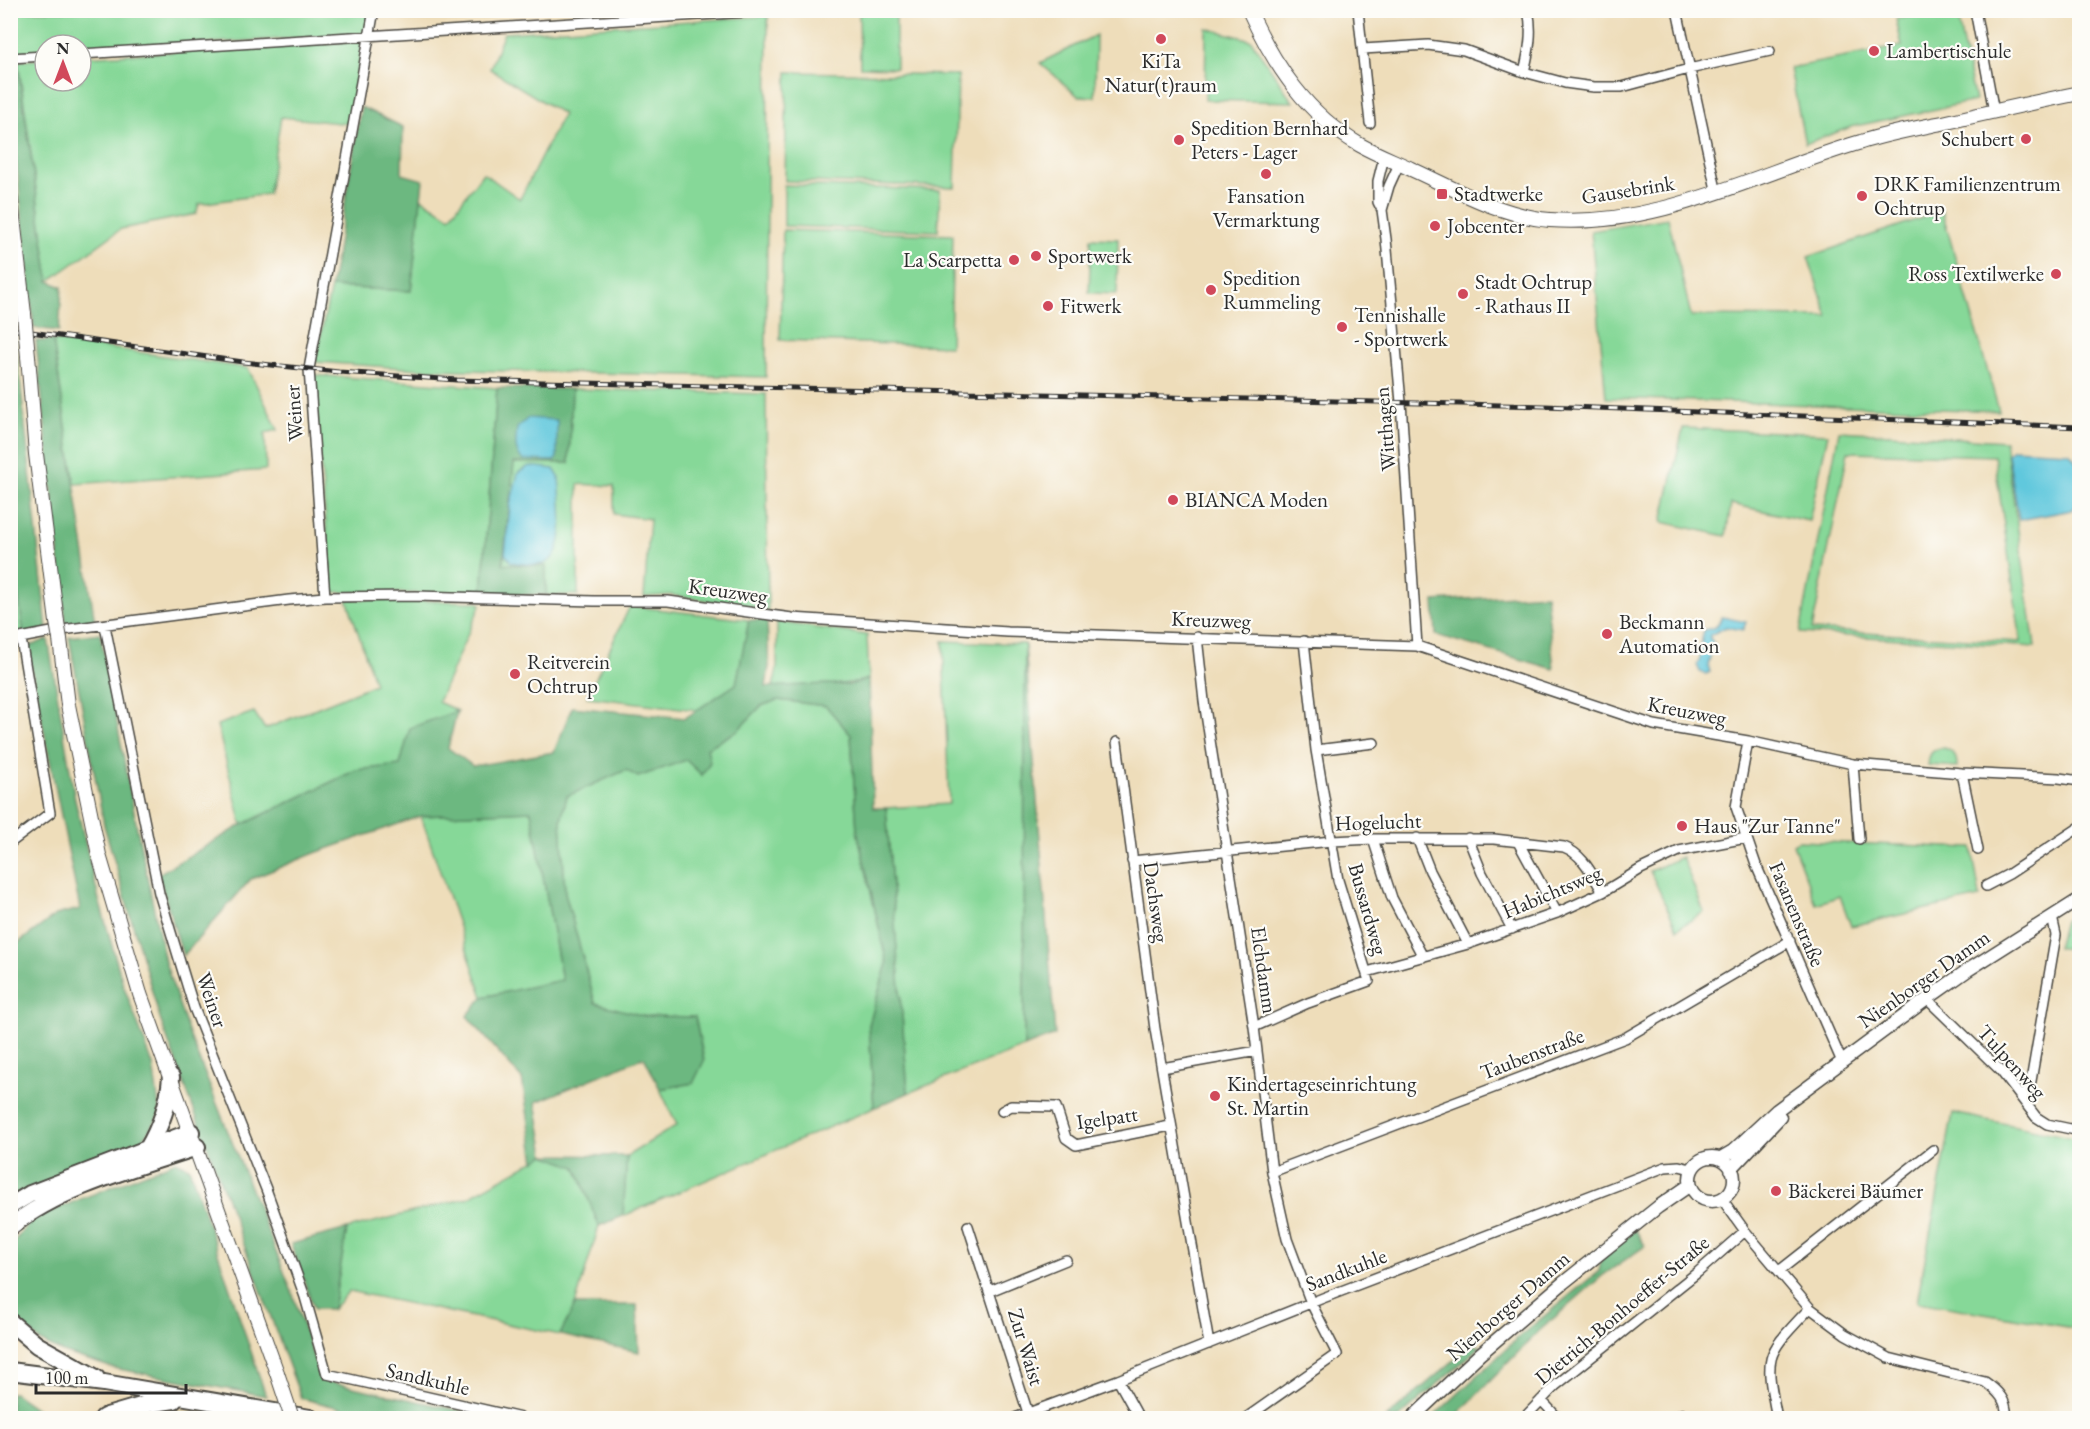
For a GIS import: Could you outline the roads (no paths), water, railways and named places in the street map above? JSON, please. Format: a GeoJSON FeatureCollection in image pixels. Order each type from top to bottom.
{"type":"FeatureCollection","features":[{"type":"Feature","properties":{"kind":"highway"},"geometry":{"type":"LineString","coordinates":[[147,1150],[166,1112],[171,1077]]}},
{"type":"Feature","properties":{"kind":"highway"},"geometry":{"type":"LineString","coordinates":[[10,1206],[30,1194],[147,1150],[194,1140]]}},
{"type":"Feature","properties":{"kind":"highway"},"geometry":{"type":"LineString","coordinates":[[10,1227],[30,1211],[53,1198],[127,1170],[194,1140]]}},
{"type":"Feature","properties":{"kind":"highway"},"geometry":{"type":"LineString","coordinates":[[10,1322],[37,1345],[104,1383]]}},
{"type":"Feature","properties":{"kind":"highway"},"geometry":{"type":"LineString","coordinates":[[10,1371],[104,1383],[309,1419]]}},
{"type":"Feature","properties":{"kind":"highway"},"geometry":{"type":"LineString","coordinates":[[103,1419],[106,1416],[148,1404],[195,1398]]}},
{"type":"Feature","properties":{"kind":"main road","name":"Gausebrink"},"geometry":{"type":"LineString","coordinates":[[1249,10],[1269,52],[1292,87],[1345,136],[1384,157],[1495,207],[1543,219],[1580,220],[1659,209],[1717,194],[1862,141],[2079,93]]}},
{"type":"Feature","properties":{"kind":"main road"},"geometry":{"type":"LineString","coordinates":[[10,192],[24,314],[36,454],[68,705],[99,855],[140,994],[292,1419]]}},
{"type":"Feature","properties":{"kind":"street","name":"Weiner"},"geometry":{"type":"LineString","coordinates":[[325,597],[309,369],[374,10]]}},
{"type":"Feature","properties":{"kind":"street"},"geometry":{"type":"LineString","coordinates":[[93,53],[778,10]]}},
{"type":"Feature","properties":{"kind":"street"},"geometry":{"type":"LineString","coordinates":[[1358,10],[1370,123]]}},
{"type":"Feature","properties":{"kind":"street"},"geometry":{"type":"LineString","coordinates":[[1524,72],[1531,44],[1531,22],[1528,10]]}},
{"type":"Feature","properties":{"kind":"street"},"geometry":{"type":"LineString","coordinates":[[1677,10],[1717,194]]}},
{"type":"Feature","properties":{"kind":"street"},"geometry":{"type":"LineString","coordinates":[[1975,10],[1994,112]]}},
{"type":"Feature","properties":{"kind":"street"},"geometry":{"type":"LineString","coordinates":[[1362,49],[1428,45],[1464,50],[1524,72],[1565,83],[1594,87],[1622,87],[1770,51]]}},
{"type":"Feature","properties":{"kind":"street"},"geometry":{"type":"LineString","coordinates":[[10,58],[33,57]]}},
{"type":"Feature","properties":{"kind":"street","name":"Witthagen"},"geometry":{"type":"LineString","coordinates":[[1384,157],[1380,172],[1378,202],[1382,210],[1401,402],[1417,646]]}},
{"type":"Feature","properties":{"kind":"street","name":"Witthagen"},"geometry":{"type":"LineString","coordinates":[[1382,210],[1399,164]]}},
{"type":"Feature","properties":{"kind":"street","name":"Kreuzweg"},"geometry":{"type":"LineString","coordinates":[[325,597],[416,596],[668,601],[792,618],[1008,632],[1304,640],[1417,646],[1654,725],[1748,741],[1853,764],[2079,781]]}},
{"type":"Feature","properties":{"kind":"street"},"geometry":{"type":"LineString","coordinates":[[10,843],[50,813],[16,640],[62,630],[325,597]]}},
{"type":"Feature","properties":{"kind":"street","name":"Weiner"},"geometry":{"type":"LineString","coordinates":[[105,626],[159,893],[194,1008],[266,1189],[305,1297],[327,1374]]}},
{"type":"Feature","properties":{"kind":"street","name":"Elchdamm"},"geometry":{"type":"LineString","coordinates":[[1197,637],[1204,701],[1254,1027],[1272,1172],[1287,1239],[1311,1303],[1337,1354],[1246,1419]]}},
{"type":"Feature","properties":{"kind":"street","name":"Bussardweg"},"geometry":{"type":"LineString","coordinates":[[1304,640],[1316,750],[1338,880],[1358,950],[1367,972]]}},
{"type":"Feature","properties":{"kind":"street","name":"Fasanenstraße"},"geometry":{"type":"LineString","coordinates":[[1748,741],[1736,807],[1746,838],[1842,1062]]}},
{"type":"Feature","properties":{"kind":"street","name":"Dachsweg"},"geometry":{"type":"LineString","coordinates":[[1117,742],[1170,1126],[1209,1344]]}},
{"type":"Feature","properties":{"kind":"street"},"geometry":{"type":"LineString","coordinates":[[1316,750],[1374,743]]}},
{"type":"Feature","properties":{"kind":"street"},"geometry":{"type":"LineString","coordinates":[[1853,764],[1859,839]]}},
{"type":"Feature","properties":{"kind":"street"},"geometry":{"type":"LineString","coordinates":[[1962,773],[1978,850]]}},
{"type":"Feature","properties":{"kind":"street"},"geometry":{"type":"LineString","coordinates":[[1986,886],[2009,874],[2079,827]]}},
{"type":"Feature","properties":{"kind":"street"},"geometry":{"type":"LineString","coordinates":[[1417,838],[1430,871],[1468,944]]}},
{"type":"Feature","properties":{"kind":"street"},"geometry":{"type":"LineString","coordinates":[[1468,838],[1482,873],[1512,929]]}},
{"type":"Feature","properties":{"kind":"street","name":"Hogelucht"},"geometry":{"type":"LineString","coordinates":[[1132,861],[1332,841],[1468,838],[1564,847],[1573,850],[1581,857],[1603,892]]}},
{"type":"Feature","properties":{"kind":"street","name":"Habichtsweg"},"geometry":{"type":"LineString","coordinates":[[1367,972],[1468,944],[1557,913],[1603,892],[1641,869],[1679,851],[1746,838]]}},
{"type":"Feature","properties":{"kind":"street"},"geometry":{"type":"LineString","coordinates":[[1373,839],[1392,898],[1423,957]]}},
{"type":"Feature","properties":{"kind":"street"},"geometry":{"type":"LineString","coordinates":[[1518,842],[1557,913]]}},
{"type":"Feature","properties":{"kind":"street","name":"Nienborger Damm"},"geometry":{"type":"LineString","coordinates":[[1721,1158],[1733,1151],[1777,1110],[1927,999],[1968,970],[2079,900]]}},
{"type":"Feature","properties":{"kind":"street"},"geometry":{"type":"LineString","coordinates":[[2023,1098],[2031,1081],[2056,935],[2052,917]]}},
{"type":"Feature","properties":{"kind":"street","name":"Taubenstraße"},"geometry":{"type":"LineString","coordinates":[[1272,1172],[1625,1038],[1790,941]]}},
{"type":"Feature","properties":{"kind":"street"},"geometry":{"type":"LineString","coordinates":[[1254,1027],[1308,1003],[1369,981],[1367,972]]}},
{"type":"Feature","properties":{"kind":"street","name":"Tulpenweg"},"geometry":{"type":"LineString","coordinates":[[1927,999],[2001,1071],[2036,1117],[2047,1124],[2079,1131]]}},
{"type":"Feature","properties":{"kind":"street"},"geometry":{"type":"LineString","coordinates":[[1162,1068],[1257,1051]]}},
{"type":"Feature","properties":{"kind":"street","name":"Nienborger Damm"},"geometry":{"type":"LineString","coordinates":[[1731,1169],[1785,1112],[1796,1097]]}},
{"type":"Feature","properties":{"kind":"street","name":"Igelpatt"},"geometry":{"type":"LineString","coordinates":[[1002,1111],[1011,1106],[1056,1107],[1066,1138],[1076,1145],[1170,1126]]}},
{"type":"Feature","properties":{"kind":"street"},"geometry":{"type":"LineString","coordinates":[[1779,1271],[1933,1150]]}},
{"type":"Feature","properties":{"kind":"street"},"geometry":{"type":"LineString","coordinates":[[1714,1156],[1721,1158],[1731,1169],[1733,1184],[1722,1199],[1709,1201],[1694,1190],[1691,1169],[1701,1159],[1714,1156]]}},
{"type":"Feature","properties":{"kind":"street","name":"Sandkuhle"},"geometry":{"type":"LineString","coordinates":[[1015,1419],[1665,1167],[1679,1166],[1691,1169]]}},
{"type":"Feature","properties":{"kind":"street","name":"Nienborger Damm"},"geometry":{"type":"LineString","coordinates":[[1412,1419],[1480,1354],[1563,1283],[1632,1227],[1694,1190]]}},
{"type":"Feature","properties":{"kind":"street"},"geometry":{"type":"LineString","coordinates":[[1722,1199],[1745,1231],[1810,1308],[1845,1334],[1889,1358],[1985,1382],[1996,1390],[2004,1401],[2006,1419]]}},
{"type":"Feature","properties":{"kind":"street","name":"Zur Waist"},"geometry":{"type":"LineString","coordinates":[[968,1226],[1028,1413]]}},
{"type":"Feature","properties":{"kind":"street","name":"Dietrich-Bonhoeffer-Straße"},"geometry":{"type":"LineString","coordinates":[[1524,1419],[1555,1386],[1698,1272],[1745,1231]]}},
{"type":"Feature","properties":{"kind":"street","name":"Zur Waist"},"geometry":{"type":"LineString","coordinates":[[990,1291],[1066,1260]]}},
{"type":"Feature","properties":{"kind":"street"},"geometry":{"type":"LineString","coordinates":[[1777,1419],[1769,1376],[1773,1350],[1810,1308]]}},
{"type":"Feature","properties":{"kind":"street","name":"Sandkuhle"},"geometry":{"type":"LineString","coordinates":[[327,1374],[521,1419]]}},
{"type":"Feature","properties":{"kind":"street"},"geometry":{"type":"LineString","coordinates":[[1118,1380],[1139,1419]]}},
{"type":"Feature","properties":{"kind":"street"},"geometry":{"type":"LineString","coordinates":[[1541,1400],[1558,1419]]}},
{"type":"Feature","properties":{"kind":"water"},"geometry":{"type":"Polygon","coordinates":[[[528,418],[557,420],[557,458],[554,461],[523,460],[520,457],[516,445],[517,428],[528,418]]]}},
{"type":"Feature","properties":{"kind":"water"},"geometry":{"type":"Polygon","coordinates":[[[2012,449],[2069,452],[2079,464],[2076,506],[2072,510],[2019,520],[2008,454],[2012,449]]]}},
{"type":"Feature","properties":{"kind":"water"},"geometry":{"type":"Polygon","coordinates":[[[529,466],[554,469],[559,477],[562,525],[560,538],[557,550],[551,559],[539,565],[511,562],[505,554],[510,505],[518,473],[529,466]]]}},
{"type":"Feature","properties":{"kind":"water"},"geometry":{"type":"Polygon","coordinates":[[[1722,617],[1746,622],[1743,630],[1726,627],[1710,635],[1714,644],[1708,665],[1710,672],[1706,674],[1700,672],[1697,665],[1702,653],[1700,649],[1704,630],[1716,627],[1722,617]]]}},
{"type":"Feature","properties":{"kind":"railway"},"geometry":{"type":"LineString","coordinates":[[10,329],[243,362],[339,372],[457,380],[1545,406],[2080,427]]}},
{"type":"Feature","properties":{"kind":"place","name":"KiTa Natur(t)raum"},"geometry":{"type":"Point","coordinates":[1161,39]}},
{"type":"Feature","properties":{"kind":"place","name":"Lambertischule"},"geometry":{"type":"Point","coordinates":[1874,51]}},
{"type":"Feature","properties":{"kind":"place","name":"Schubert"},"geometry":{"type":"Point","coordinates":[2026,139]}},
{"type":"Feature","properties":{"kind":"place","name":"Spedition Bernhard Peters - Lager"},"geometry":{"type":"Point","coordinates":[1179,140]}},
{"type":"Feature","properties":{"kind":"place","name":"Fansation Vermarktung"},"geometry":{"type":"Point","coordinates":[1266,174]}},
{"type":"Feature","properties":{"kind":"place","name":"Stadtwerke"},"geometry":{"type":"Point","coordinates":[1442,194]}},
{"type":"Feature","properties":{"kind":"place","name":"DRK Familienzentrum Ochtrup"},"geometry":{"type":"Point","coordinates":[1862,196]}},
{"type":"Feature","properties":{"kind":"place","name":"Jobcenter"},"geometry":{"type":"Point","coordinates":[1435,226]}},
{"type":"Feature","properties":{"kind":"place","name":"Sportwerk"},"geometry":{"type":"Point","coordinates":[1036,256]}},
{"type":"Feature","properties":{"kind":"place","name":"La Scarpetta"},"geometry":{"type":"Point","coordinates":[1014,260]}},
{"type":"Feature","properties":{"kind":"place","name":"Ross Textilwerke"},"geometry":{"type":"Point","coordinates":[2056,274]}},
{"type":"Feature","properties":{"kind":"place","name":"Spedition Rummeling"},"geometry":{"type":"Point","coordinates":[1211,290]}},
{"type":"Feature","properties":{"kind":"place","name":"Stadt Ochtrup - Rathaus II"},"geometry":{"type":"Point","coordinates":[1463,294]}},
{"type":"Feature","properties":{"kind":"place","name":"Fitwerk"},"geometry":{"type":"Point","coordinates":[1048,306]}},
{"type":"Feature","properties":{"kind":"place","name":"Tennishalle - Sportwerk"},"geometry":{"type":"Point","coordinates":[1342,327]}},
{"type":"Feature","properties":{"kind":"place","name":"BIANCA Moden"},"geometry":{"type":"Point","coordinates":[1173,500]}},
{"type":"Feature","properties":{"kind":"place","name":"Beckmann Automation"},"geometry":{"type":"Point","coordinates":[1607,634]}},
{"type":"Feature","properties":{"kind":"place","name":"Reitverein Ochtrup"},"geometry":{"type":"Point","coordinates":[515,674]}},
{"type":"Feature","properties":{"kind":"place","name":"Haus \"Zur Tanne\""},"geometry":{"type":"Point","coordinates":[1682,826]}},
{"type":"Feature","properties":{"kind":"place","name":"Kindertageseinrichtung St. Martin"},"geometry":{"type":"Point","coordinates":[1215,1096]}},
{"type":"Feature","properties":{"kind":"place","name":"Bäckerei Bäumer"},"geometry":{"type":"Point","coordinates":[1776,1191]}}]}
